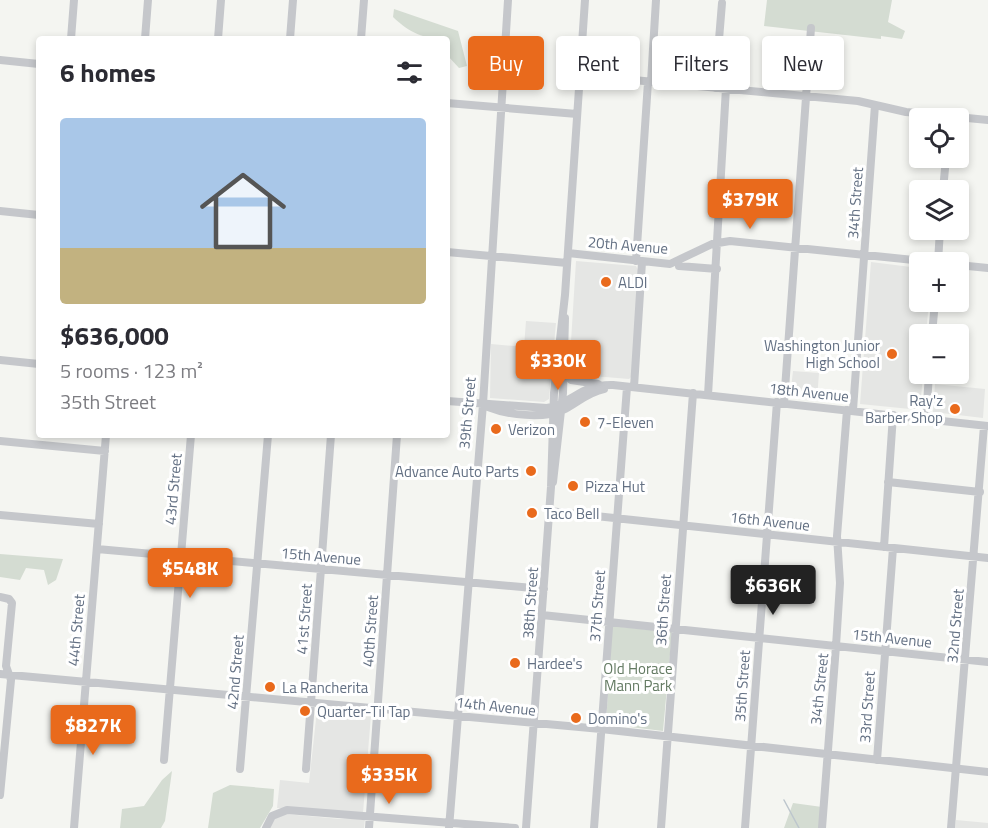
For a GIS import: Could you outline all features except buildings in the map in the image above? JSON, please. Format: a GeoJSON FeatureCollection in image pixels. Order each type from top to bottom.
{"type":"FeatureCollection","features":[{"type":"Feature","properties":{"kind":"street"},"geometry":{"type":"LineString","coordinates":[[71,36],[74,0]]}},
{"type":"Feature","properties":{"kind":"street"},"geometry":{"type":"LineString","coordinates":[[145,36],[148,0]]}},
{"type":"Feature","properties":{"kind":"street"},"geometry":{"type":"LineString","coordinates":[[218,36],[221,0]]}},
{"type":"Feature","properties":{"kind":"street"},"geometry":{"type":"LineString","coordinates":[[290,36],[292,0]]}},
{"type":"Feature","properties":{"kind":"street"},"geometry":{"type":"LineString","coordinates":[[361,36],[364,0]]}},
{"type":"Feature","properties":{"kind":"street","name":"39th Street"},"geometry":{"type":"LineString","coordinates":[[450,825],[483,404],[508,0]]}},
{"type":"Feature","properties":{"kind":"street","name":"38th Street"},"geometry":{"type":"LineString","coordinates":[[583,36],[585,0]]}},
{"type":"Feature","properties":{"kind":"street","name":"37th Street"},"geometry":{"type":"LineString","coordinates":[[594,828],[617,518],[630,387],[656,0]]}},
{"type":"Feature","properties":{"kind":"street"},"geometry":{"type":"LineString","coordinates":[[719,36],[722,3]]}},
{"type":"Feature","properties":{"kind":"street","name":"35th Street"},"geometry":{"type":"LineString","coordinates":[[745,828],[767,534],[796,249],[811,28]]}},
{"type":"Feature","properties":{"kind":"street"},"geometry":{"type":"LineString","coordinates":[[0,60],[36,64]]}},
{"type":"Feature","properties":{"kind":"street"},"geometry":{"type":"LineString","coordinates":[[640,81],[652,82]]}},
{"type":"Feature","properties":{"kind":"street","name":"38th Street"},"geometry":{"type":"LineString","coordinates":[[526,828],[579,90]]}},
{"type":"Feature","properties":{"kind":"street"},"geometry":{"type":"LineString","coordinates":[[708,395],[726,90]]}},
{"type":"Feature","properties":{"kind":"street"},"geometry":{"type":"LineString","coordinates":[[746,90],[875,105],[909,112]]}},
{"type":"Feature","properties":{"kind":"street"},"geometry":{"type":"LineString","coordinates":[[450,103],[577,114]]}},
{"type":"Feature","properties":{"kind":"street","name":"34th Street"},"geometry":{"type":"LineString","coordinates":[[822,828],[836,646],[838,542],[865,255],[875,105]]}},
{"type":"Feature","properties":{"kind":"street"},"geometry":{"type":"LineString","coordinates":[[969,119],[988,120]]}},
{"type":"Feature","properties":{"kind":"street"},"geometry":{"type":"LineString","coordinates":[[0,211],[36,215]]}},
{"type":"Feature","properties":{"kind":"street","name":"20th Avenue"},"geometry":{"type":"LineString","coordinates":[[568,254],[639,262],[674,263],[716,243],[730,241],[909,260]]}},
{"type":"Feature","properties":{"kind":"street"},"geometry":{"type":"LineString","coordinates":[[450,252],[567,263]]}},
{"type":"Feature","properties":{"kind":"street","name":"20th Avenue"},"geometry":{"type":"LineString","coordinates":[[679,266],[717,269]]}},
{"type":"Feature","properties":{"kind":"street"},"geometry":{"type":"LineString","coordinates":[[969,266],[988,268]]}},
{"type":"Feature","properties":{"kind":"street","name":"38th Street"},"geometry":{"type":"LineString","coordinates":[[557,408],[564,372],[565,295]]}},
{"type":"Feature","properties":{"kind":"street"},"geometry":{"type":"LineString","coordinates":[[0,360],[36,364]]}},
{"type":"Feature","properties":{"kind":"street"},"geometry":{"type":"LineString","coordinates":[[564,372],[571,380],[602,385]]}},
{"type":"Feature","properties":{"kind":"street"},"geometry":{"type":"LineString","coordinates":[[926,418],[928,384]]}},
{"type":"Feature","properties":{"kind":"street","name":"18th Avenue"},"geometry":{"type":"LineString","coordinates":[[557,408],[586,387],[602,385],[986,426]]}},
{"type":"Feature","properties":{"kind":"street","name":"18th Avenue"},"geometry":{"type":"LineString","coordinates":[[557,408],[590,393],[630,387]]}},
{"type":"Feature","properties":{"kind":"street","name":"36th Street"},"geometry":{"type":"LineString","coordinates":[[661,828],[693,393]]}},
{"type":"Feature","properties":{"kind":"street"},"geometry":{"type":"LineString","coordinates":[[450,401],[483,404],[508,412],[557,408]]}},
{"type":"Feature","properties":{"kind":"street"},"geometry":{"type":"LineString","coordinates":[[884,547],[893,415]]}},
{"type":"Feature","properties":{"kind":"street","name":"32nd Street"},"geometry":{"type":"LineString","coordinates":[[951,828],[986,426]]}},
{"type":"Feature","properties":{"kind":"street","name":"44th Street"},"geometry":{"type":"LineString","coordinates":[[74,828],[106,438]]}},
{"type":"Feature","properties":{"kind":"street","name":"43rd Street"},"geometry":{"type":"LineString","coordinates":[[164,760],[191,438]]}},
{"type":"Feature","properties":{"kind":"street","name":"42nd Street"},"geometry":{"type":"LineString","coordinates":[[240,769],[268,438]]}},
{"type":"Feature","properties":{"kind":"street","name":"41st Street"},"geometry":{"type":"LineString","coordinates":[[306,769],[331,438]]}},
{"type":"Feature","properties":{"kind":"street","name":"40th Street"},"geometry":{"type":"LineString","coordinates":[[369,828],[397,438]]}},
{"type":"Feature","properties":{"kind":"street"},"geometry":{"type":"LineString","coordinates":[[0,441],[105,451]]}},
{"type":"Feature","properties":{"kind":"street"},"geometry":{"type":"LineString","coordinates":[[888,482],[980,492]]}},
{"type":"Feature","properties":{"kind":"street","name":"16th Avenue"},"geometry":{"type":"LineString","coordinates":[[549,511],[988,558]]}},
{"type":"Feature","properties":{"kind":"street"},"geometry":{"type":"LineString","coordinates":[[0,516],[99,524]]}},
{"type":"Feature","properties":{"kind":"street","name":"33rd Street"},"geometry":{"type":"LineString","coordinates":[[877,759],[893,548]]}},
{"type":"Feature","properties":{"kind":"street","name":"15th Avenue"},"geometry":{"type":"LineString","coordinates":[[97,549],[544,589]]}},
{"type":"Feature","properties":{"kind":"street"},"geometry":{"type":"LineString","coordinates":[[0,597],[10,600],[4,674],[11,680],[2,742],[0,795]]}},
{"type":"Feature","properties":{"kind":"street","name":"15th Avenue"},"geometry":{"type":"LineString","coordinates":[[542,615],[988,662]]}},
{"type":"Feature","properties":{"kind":"street","name":"14th Avenue"},"geometry":{"type":"LineString","coordinates":[[4,674],[601,729],[988,772]]}},
{"type":"Feature","properties":{"kind":"street"},"geometry":{"type":"LineString","coordinates":[[266,828],[272,816],[286,810],[450,825],[515,828]]}},
{"type":"Feature","properties":{"kind":"shaded area"},"geometry":{"type":"Polygon","coordinates":[[[576,261],[636,266],[638,270],[632,376],[629,379],[569,374],[576,261]]]}},
{"type":"Feature","properties":{"kind":"shaded area","name":"Washington Junior High School"},"geometry":{"type":"Polygon","coordinates":[[[871,262],[909,267],[909,312],[928,312],[927,324],[909,324],[909,384],[922,384],[920,410],[860,404],[871,262]]]}},
{"type":"Feature","properties":{"kind":"shaded area"},"geometry":{"type":"Polygon","coordinates":[[[526,321],[556,323],[549,399],[544,402],[490,398],[491,344],[524,347],[526,321]]]}},
{"type":"Feature","properties":{"kind":"shaded area"},"geometry":{"type":"Polygon","coordinates":[[[793,371],[819,373],[817,399],[790,397],[793,371]]]}},
{"type":"Feature","properties":{"kind":"shaded area"},"geometry":{"type":"Polygon","coordinates":[[[935,384],[985,389],[983,418],[933,412],[935,384]]]}},
{"type":"Feature","properties":{"kind":"shaded area"},"geometry":{"type":"Polygon","coordinates":[[[317,710],[371,715],[363,813],[277,808],[280,780],[309,783],[317,710]]]}},
{"type":"Feature","properties":{"kind":"shaded area"},"geometry":{"type":"Polygon","coordinates":[[[286,814],[340,819],[365,818],[364,828],[268,828],[274,819],[286,814]]]}},
{"type":"Feature","properties":{"kind":"shaded area"},"geometry":{"type":"Polygon","coordinates":[[[956,820],[988,823],[988,828],[955,828],[956,820]]]}},
{"type":"Feature","properties":{"kind":"green space"},"geometry":{"type":"Polygon","coordinates":[[[767,0],[892,0],[888,22],[905,31],[902,39],[881,36],[881,39],[764,26],[767,0]]]}},
{"type":"Feature","properties":{"kind":"green space"},"geometry":{"type":"Polygon","coordinates":[[[394,9],[458,31],[467,66],[459,68],[450,58],[450,36],[424,36],[411,31],[393,17],[394,9]]]}},
{"type":"Feature","properties":{"kind":"green space"},"geometry":{"type":"Polygon","coordinates":[[[0,554],[63,559],[56,580],[48,585],[44,570],[26,568],[20,580],[0,577],[0,554]]]}},
{"type":"Feature","properties":{"kind":"green space","name":"Old Horace Mann Park"},"geometry":{"type":"Polygon","coordinates":[[[612,626],[672,632],[663,731],[606,724],[612,626]]]}},
{"type":"Feature","properties":{"kind":"green space"},"geometry":{"type":"Polygon","coordinates":[[[172,771],[165,821],[161,828],[120,828],[122,809],[144,806],[162,780],[172,771]]]}},
{"type":"Feature","properties":{"kind":"green space"},"geometry":{"type":"Polygon","coordinates":[[[230,785],[274,789],[273,806],[260,828],[208,828],[213,793],[230,785]]]}},
{"type":"Feature","properties":{"kind":"green space"},"geometry":{"type":"Polygon","coordinates":[[[793,803],[822,807],[820,828],[784,828],[793,803]]]}},
{"type":"Feature","properties":{"kind":"waterway"},"geometry":{"type":"LineString","coordinates":[[784,800],[799,828]]}},
{"type":"Feature","properties":{"kind":"place","name":"ALDI"},"geometry":{"type":"Point","coordinates":[606,282]}},
{"type":"Feature","properties":{"kind":"place","name":"Washington Junior High School"},"geometry":{"type":"Point","coordinates":[892,354]}},
{"type":"Feature","properties":{"kind":"place","name":"Ray'z Barber Shop"},"geometry":{"type":"Point","coordinates":[955,409]}},
{"type":"Feature","properties":{"kind":"place","name":"7-Eleven"},"geometry":{"type":"Point","coordinates":[585,422]}},
{"type":"Feature","properties":{"kind":"place","name":"Verizon"},"geometry":{"type":"Point","coordinates":[496,429]}},
{"type":"Feature","properties":{"kind":"place","name":"Advance Auto Parts"},"geometry":{"type":"Point","coordinates":[531,471]}},
{"type":"Feature","properties":{"kind":"place","name":"Pizza Hut"},"geometry":{"type":"Point","coordinates":[573,486]}},
{"type":"Feature","properties":{"kind":"place","name":"Taco Bell"},"geometry":{"type":"Point","coordinates":[532,513]}},
{"type":"Feature","properties":{"kind":"place","name":"Hardee's"},"geometry":{"type":"Point","coordinates":[515,663]}},
{"type":"Feature","properties":{"kind":"place","name":"La Rancherita"},"geometry":{"type":"Point","coordinates":[270,687]}},
{"type":"Feature","properties":{"kind":"place","name":"Quarter-Til Tap"},"geometry":{"type":"Point","coordinates":[305,711]}},
{"type":"Feature","properties":{"kind":"place","name":"Domino's"},"geometry":{"type":"Point","coordinates":[576,718]}}]}
